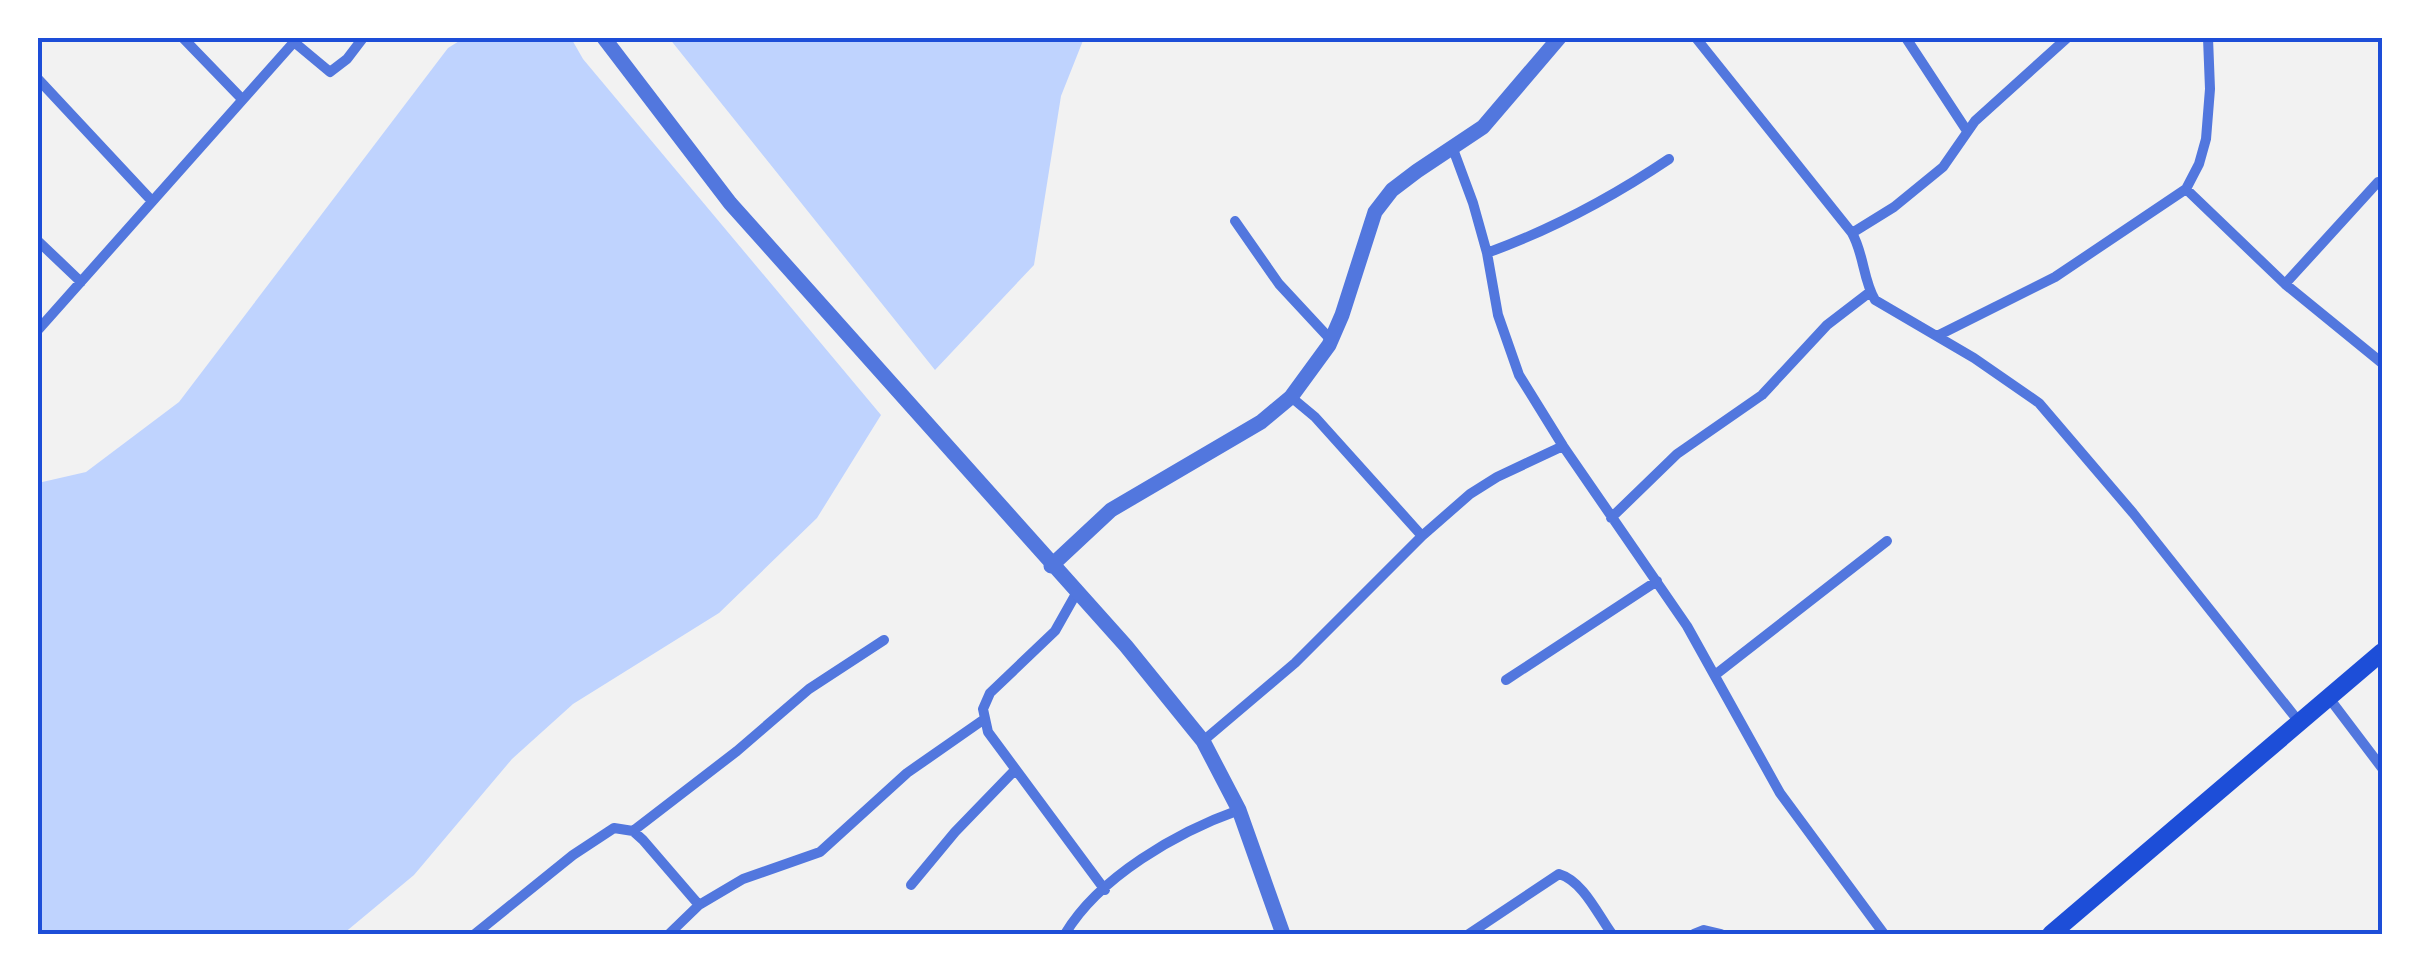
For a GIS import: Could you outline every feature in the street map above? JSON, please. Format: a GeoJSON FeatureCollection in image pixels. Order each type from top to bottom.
{"type":"FeatureCollection","features":[{"type":"Feature","properties":{"kind":"main road"},"geometry":{"type":"LineString","coordinates":[[2050,934],[2382,652]]}},
{"type":"Feature","properties":{"kind":"street"},"geometry":{"type":"LineString","coordinates":[[183,38],[242,100]]}},
{"type":"Feature","properties":{"kind":"street"},"geometry":{"type":"LineString","coordinates":[[38,330],[294,42],[330,72],[362,38]]}},
{"type":"Feature","properties":{"kind":"street"},"geometry":{"type":"LineString","coordinates":[[604,38],[730,203],[1077,592],[1204,741],[1239,810],[1283,934]]}},
{"type":"Feature","properties":{"kind":"street"},"geometry":{"type":"LineString","coordinates":[[1051,566],[1110,510],[1262,422],[1292,397],[1331,340],[1342,316],[1375,212],[1392,190],[1483,127],[1559,38]]}},
{"type":"Feature","properties":{"kind":"street"},"geometry":{"type":"LineString","coordinates":[[1696,38],[1749,99],[1852,233],[1864,260],[1870,292],[1885,308],[1937,336],[2039,403],[2133,513],[2300,723]]}},
{"type":"Feature","properties":{"kind":"street"},"geometry":{"type":"LineString","coordinates":[[1906,38],[1967,132]]}},
{"type":"Feature","properties":{"kind":"street"},"geometry":{"type":"LineString","coordinates":[[1852,233],[1894,207],[1935,174],[1967,132],[2066,38]]}},
{"type":"Feature","properties":{"kind":"street"},"geometry":{"type":"LineString","coordinates":[[1937,336],[2054,277],[2186,189],[2206,139],[2210,89],[2208,38]]}},
{"type":"Feature","properties":{"kind":"street"},"geometry":{"type":"LineString","coordinates":[[38,78],[151,200]]}},
{"type":"Feature","properties":{"kind":"street"},"geometry":{"type":"LineString","coordinates":[[1453,149],[1487,254],[1498,316],[1519,375],[1611,518],[1657,581],[1780,793],[1884,934]]}},
{"type":"Feature","properties":{"kind":"street"},"geometry":{"type":"LineString","coordinates":[[1487,254],[1575,216],[1669,159]]}},
{"type":"Feature","properties":{"kind":"street"},"geometry":{"type":"LineString","coordinates":[[2285,284],[2378,182]]}},
{"type":"Feature","properties":{"kind":"street"},"geometry":{"type":"LineString","coordinates":[[2186,189],[2285,284],[2382,363]]}},
{"type":"Feature","properties":{"kind":"street"},"geometry":{"type":"LineString","coordinates":[[1235,222],[1280,284],[1331,340]]}},
{"type":"Feature","properties":{"kind":"street"},"geometry":{"type":"LineString","coordinates":[[38,241],[82,282]]}},
{"type":"Feature","properties":{"kind":"street"},"geometry":{"type":"LineString","coordinates":[[1611,518],[1678,454],[1762,395],[1827,325],[1870,292]]}},
{"type":"Feature","properties":{"kind":"street"},"geometry":{"type":"LineString","coordinates":[[1292,397],[1315,417],[1422,536]]}},
{"type":"Feature","properties":{"kind":"street"},"geometry":{"type":"LineString","coordinates":[[1204,741],[1295,664],[1422,536],[1470,494],[1496,477],[1563,446]]}},
{"type":"Feature","properties":{"kind":"street"},"geometry":{"type":"LineString","coordinates":[[1715,675],[1887,541]]}},
{"type":"Feature","properties":{"kind":"street"},"geometry":{"type":"LineString","coordinates":[[1506,680],[1657,581]]}},
{"type":"Feature","properties":{"kind":"street"},"geometry":{"type":"LineString","coordinates":[[1077,592],[1055,631],[990,692],[983,720],[1104,890]]}},
{"type":"Feature","properties":{"kind":"street"},"geometry":{"type":"LineString","coordinates":[[633,831],[737,752],[809,690],[884,640]]}},
{"type":"Feature","properties":{"kind":"street"},"geometry":{"type":"LineString","coordinates":[[2329,698],[2382,768]]}},
{"type":"Feature","properties":{"kind":"street"},"geometry":{"type":"LineString","coordinates":[[669,934],[699,905],[743,879],[820,852],[836,842],[908,773],[983,720]]}},
{"type":"Feature","properties":{"kind":"street"},"geometry":{"type":"LineString","coordinates":[[912,885],[955,832],[1015,770]]}},
{"type":"Feature","properties":{"kind":"street"},"geometry":{"type":"LineString","coordinates":[[1065,934],[1076,915],[1104,890],[1177,838],[1239,810]]}},
{"type":"Feature","properties":{"kind":"street"},"geometry":{"type":"LineString","coordinates":[[475,934],[614,828],[633,831],[699,905]]}},
{"type":"Feature","properties":{"kind":"street"},"geometry":{"type":"LineString","coordinates":[[1469,934],[1559,874],[1570,877],[1579,886],[1612,934]]}},
{"type":"Feature","properties":{"kind":"street"},"geometry":{"type":"LineString","coordinates":[[1694,934],[1704,930],[1721,934]]}},
{"type":"Feature","properties":{"kind":"water"},"geometry":{"type":"Polygon","coordinates":[[[464,38],[571,38],[583,59],[881,415],[817,518],[719,613],[573,704],[512,759],[414,875],[343,934],[38,934],[38,483],[86,472],[179,402],[448,48],[464,38]]]}},
{"type":"Feature","properties":{"kind":"water"},"geometry":{"type":"Polygon","coordinates":[[[669,38],[1084,38],[1061,96],[1034,265],[935,370],[669,38]]]}}]}
